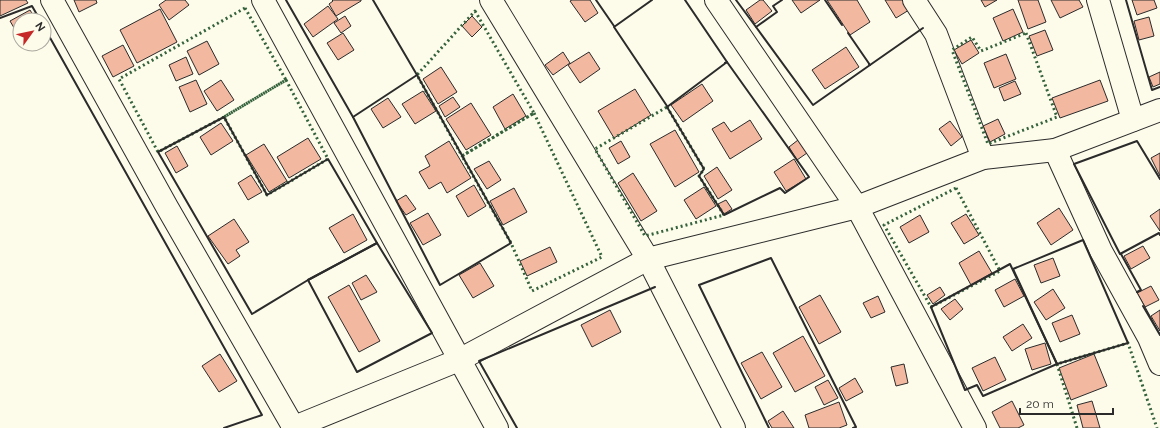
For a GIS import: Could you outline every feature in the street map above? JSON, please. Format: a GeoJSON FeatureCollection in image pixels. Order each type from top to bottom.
{"type":"FeatureCollection","features":[{"type":"Feature","properties":{"kind":"street"},"geometry":{"type":"LineString","coordinates":[[52,0],[167,207],[293,428],[459,360],[648,259],[857,207],[983,158],[1055,150],[1160,110]]}},
{"type":"Feature","properties":{"kind":"street"},"geometry":{"type":"LineString","coordinates":[[263,0],[497,428]]}},
{"type":"Feature","properties":{"kind":"street"},"geometry":{"type":"LineString","coordinates":[[491,0],[648,259],[734,428]]}},
{"type":"Feature","properties":{"kind":"street"},"geometry":{"type":"LineString","coordinates":[[716,0],[857,207],[975,428]]}},
{"type":"Feature","properties":{"kind":"street"},"geometry":{"type":"LineString","coordinates":[[914,0],[936,34],[983,158]]}},
{"type":"Feature","properties":{"kind":"street"},"geometry":{"type":"LineString","coordinates":[[1098,0],[1134,120]]}},
{"type":"Feature","properties":{"kind":"street"},"geometry":{"type":"LineString","coordinates":[[1055,150],[1101,251],[1149,338],[1160,364]]}},
{"type":"Feature","properties":{"kind":"building"},"geometry":{"type":"Polygon","coordinates":[[[0,0],[26,0],[28,3],[0,16],[0,0]]]}},
{"type":"Feature","properties":{"kind":"building"},"geometry":{"type":"Polygon","coordinates":[[[74,0],[96,0],[97,3],[79,12],[74,0]]]}},
{"type":"Feature","properties":{"kind":"building"},"geometry":{"type":"Polygon","coordinates":[[[166,0],[185,0],[189,5],[169,20],[159,5],[166,0]]]}},
{"type":"Feature","properties":{"kind":"building"},"geometry":{"type":"Polygon","coordinates":[[[332,0],[361,1],[336,16],[329,4],[333,1],[332,0]]]}},
{"type":"Feature","properties":{"kind":"building"},"geometry":{"type":"Polygon","coordinates":[[[590,0],[598,13],[585,22],[570,1],[590,0]]]}},
{"type":"Feature","properties":{"kind":"building"},"geometry":{"type":"Polygon","coordinates":[[[760,0],[763,0],[772,11],[755,24],[746,10],[760,0]]]}},
{"type":"Feature","properties":{"kind":"building"},"geometry":{"type":"Polygon","coordinates":[[[792,0],[820,0],[801,13],[792,0]]]}},
{"type":"Feature","properties":{"kind":"building"},"geometry":{"type":"Polygon","coordinates":[[[827,0],[857,0],[870,22],[850,35],[827,0]]]}},
{"type":"Feature","properties":{"kind":"building"},"geometry":{"type":"Polygon","coordinates":[[[885,0],[903,0],[909,10],[896,18],[885,0]]]}},
{"type":"Feature","properties":{"kind":"building"},"geometry":{"type":"Polygon","coordinates":[[[981,0],[997,0],[985,7],[981,0]]]}},
{"type":"Feature","properties":{"kind":"building"},"geometry":{"type":"Polygon","coordinates":[[[1018,0],[1038,0],[1046,22],[1028,29],[1018,0]]]}},
{"type":"Feature","properties":{"kind":"building"},"geometry":{"type":"Polygon","coordinates":[[[1051,0],[1079,0],[1083,7],[1060,18],[1051,0]]]}},
{"type":"Feature","properties":{"kind":"building"},"geometry":{"type":"Polygon","coordinates":[[[1132,0],[1154,0],[1157,8],[1137,15],[1132,0]]]}},
{"type":"Feature","properties":{"kind":"building"},"geometry":{"type":"Polygon","coordinates":[[[328,6],[338,19],[313,37],[304,24],[328,6]]]}},
{"type":"Feature","properties":{"kind":"building"},"geometry":{"type":"Polygon","coordinates":[[[160,9],[177,42],[137,63],[120,30],[160,9]]]}},
{"type":"Feature","properties":{"kind":"building"},"geometry":{"type":"Polygon","coordinates":[[[1013,9],[1023,32],[1003,41],[993,18],[1013,9]]]}},
{"type":"Feature","properties":{"kind":"building"},"geometry":{"type":"Polygon","coordinates":[[[345,16],[351,26],[341,33],[334,23],[345,16]]]}},
{"type":"Feature","properties":{"kind":"building"},"geometry":{"type":"Polygon","coordinates":[[[472,16],[482,27],[472,37],[462,26],[472,16]]]}},
{"type":"Feature","properties":{"kind":"building"},"geometry":{"type":"Polygon","coordinates":[[[1149,17],[1154,36],[1139,40],[1134,21],[1149,17]]]}},
{"type":"Feature","properties":{"kind":"building"},"geometry":{"type":"Polygon","coordinates":[[[1045,30],[1053,50],[1037,56],[1029,36],[1045,30]]]}},
{"type":"Feature","properties":{"kind":"building"},"geometry":{"type":"Polygon","coordinates":[[[343,33],[354,50],[338,60],[327,43],[343,33]]]}},
{"type":"Feature","properties":{"kind":"building"},"geometry":{"type":"Polygon","coordinates":[[[971,40],[979,53],[962,64],[954,50],[971,40]]]}},
{"type":"Feature","properties":{"kind":"building"},"geometry":{"type":"Polygon","coordinates":[[[207,41],[219,64],[199,75],[187,51],[207,41]]]}},
{"type":"Feature","properties":{"kind":"building"},"geometry":{"type":"Polygon","coordinates":[[[123,45],[134,66],[113,77],[102,56],[123,45]]]}},
{"type":"Feature","properties":{"kind":"building"},"geometry":{"type":"Polygon","coordinates":[[[846,47],[859,67],[825,89],[812,70],[846,47]]]}},
{"type":"Feature","properties":{"kind":"building"},"geometry":{"type":"Polygon","coordinates":[[[563,52],[570,63],[553,75],[545,65],[563,52]]]}},
{"type":"Feature","properties":{"kind":"building"},"geometry":{"type":"Polygon","coordinates":[[[589,52],[600,69],[580,83],[568,65],[589,52]]]}},
{"type":"Feature","properties":{"kind":"building"},"geometry":{"type":"Polygon","coordinates":[[[1006,54],[1016,79],[994,88],[984,63],[1006,54]]]}},
{"type":"Feature","properties":{"kind":"building"},"geometry":{"type":"Polygon","coordinates":[[[186,57],[193,74],[176,81],[169,65],[186,57]]]}},
{"type":"Feature","properties":{"kind":"building"},"geometry":{"type":"Polygon","coordinates":[[[441,67],[457,92],[438,104],[423,79],[441,67]]]}},
{"type":"Feature","properties":{"kind":"building"},"geometry":{"type":"Polygon","coordinates":[[[1160,72],[1160,84],[1153,87],[1149,77],[1160,72]]]}},
{"type":"Feature","properties":{"kind":"building"},"geometry":{"type":"Polygon","coordinates":[[[196,80],[207,104],[190,112],[179,87],[196,80]]]}},
{"type":"Feature","properties":{"kind":"building"},"geometry":{"type":"Polygon","coordinates":[[[221,80],[234,100],[217,111],[204,91],[221,80]]]}},
{"type":"Feature","properties":{"kind":"building"},"geometry":{"type":"Polygon","coordinates":[[[1100,80],[1108,101],[1060,118],[1052,98],[1100,80]]]}},
{"type":"Feature","properties":{"kind":"building"},"geometry":{"type":"Polygon","coordinates":[[[1015,81],[1021,94],[1004,101],[999,88],[1015,81]]]}},
{"type":"Feature","properties":{"kind":"building"},"geometry":{"type":"Polygon","coordinates":[[[702,84],[713,101],[683,122],[671,105],[702,84]]]}},
{"type":"Feature","properties":{"kind":"building"},"geometry":{"type":"Polygon","coordinates":[[[635,89],[651,115],[614,138],[598,111],[635,89]]]}},
{"type":"Feature","properties":{"kind":"building"},"geometry":{"type":"Polygon","coordinates":[[[423,91],[436,111],[415,124],[402,104],[423,91]]]}},
{"type":"Feature","properties":{"kind":"building"},"geometry":{"type":"Polygon","coordinates":[[[513,94],[526,116],[505,129],[493,107],[513,94]]]}},
{"type":"Feature","properties":{"kind":"building"},"geometry":{"type":"Polygon","coordinates":[[[453,97],[460,107],[445,117],[439,106],[453,97]]]}},
{"type":"Feature","properties":{"kind":"building"},"geometry":{"type":"Polygon","coordinates":[[[388,98],[401,117],[383,128],[371,109],[388,98]]]}},
{"type":"Feature","properties":{"kind":"building"},"geometry":{"type":"Polygon","coordinates":[[[471,103],[491,135],[466,150],[446,119],[471,103]]]}},
{"type":"Feature","properties":{"kind":"building"},"geometry":{"type":"Polygon","coordinates":[[[998,119],[1005,134],[990,142],[983,126],[998,119]]]}},
{"type":"Feature","properties":{"kind":"building"},"geometry":{"type":"Polygon","coordinates":[[[750,120],[762,139],[730,159],[712,129],[724,122],[731,132],[750,120]]]}},
{"type":"Feature","properties":{"kind":"building"},"geometry":{"type":"Polygon","coordinates":[[[950,121],[962,137],[951,146],[939,129],[950,121]]]}},
{"type":"Feature","properties":{"kind":"building"},"geometry":{"type":"Polygon","coordinates":[[[221,123],[233,141],[211,155],[200,137],[221,123]]]}},
{"type":"Feature","properties":{"kind":"building"},"geometry":{"type":"Polygon","coordinates":[[[675,130],[699,172],[675,187],[650,144],[675,130]]]}},
{"type":"Feature","properties":{"kind":"building"},"geometry":{"type":"Polygon","coordinates":[[[308,138],[321,159],[289,178],[277,157],[308,138]]]}},
{"type":"Feature","properties":{"kind":"building"},"geometry":{"type":"Polygon","coordinates":[[[798,140],[807,153],[797,160],[789,147],[798,140]]]}},
{"type":"Feature","properties":{"kind":"building"},"geometry":{"type":"Polygon","coordinates":[[[449,141],[471,178],[447,193],[441,182],[429,189],[419,172],[430,166],[425,156],[449,141]]]}},
{"type":"Feature","properties":{"kind":"building"},"geometry":{"type":"Polygon","coordinates":[[[621,141],[630,157],[618,164],[609,148],[621,141]]]}},
{"type":"Feature","properties":{"kind":"building"},"geometry":{"type":"Polygon","coordinates":[[[264,144],[287,181],[269,192],[246,155],[264,144]]]}},
{"type":"Feature","properties":{"kind":"building"},"geometry":{"type":"Polygon","coordinates":[[[177,146],[188,166],[176,173],[165,153],[177,146]]]}},
{"type":"Feature","properties":{"kind":"building"},"geometry":{"type":"Polygon","coordinates":[[[1160,153],[1160,176],[1151,158],[1160,153]]]}},
{"type":"Feature","properties":{"kind":"building"},"geometry":{"type":"Polygon","coordinates":[[[794,159],[806,179],[786,191],[774,172],[794,159]]]}},
{"type":"Feature","properties":{"kind":"building"},"geometry":{"type":"Polygon","coordinates":[[[489,161],[501,180],[487,189],[474,169],[489,161]]]}},
{"type":"Feature","properties":{"kind":"building"},"geometry":{"type":"Polygon","coordinates":[[[717,167],[732,190],[718,199],[704,176],[717,167]]]}},
{"type":"Feature","properties":{"kind":"building"},"geometry":{"type":"Polygon","coordinates":[[[633,173],[657,211],[641,221],[618,183],[633,173]]]}},
{"type":"Feature","properties":{"kind":"building"},"geometry":{"type":"Polygon","coordinates":[[[251,175],[262,192],[248,200],[238,183],[251,175]]]}},
{"type":"Feature","properties":{"kind":"building"},"geometry":{"type":"Polygon","coordinates":[[[474,185],[486,206],[468,217],[456,196],[474,185]]]}},
{"type":"Feature","properties":{"kind":"building"},"geometry":{"type":"Polygon","coordinates":[[[704,187],[716,206],[696,219],[684,200],[704,187]]]}},
{"type":"Feature","properties":{"kind":"building"},"geometry":{"type":"Polygon","coordinates":[[[514,188],[527,212],[503,225],[490,201],[514,188]]]}},
{"type":"Feature","properties":{"kind":"building"},"geometry":{"type":"Polygon","coordinates":[[[406,195],[416,209],[406,215],[396,201],[406,195]]]}},
{"type":"Feature","properties":{"kind":"building"},"geometry":{"type":"Polygon","coordinates":[[[726,200],[732,209],[724,214],[718,204],[726,200]]]}},
{"type":"Feature","properties":{"kind":"building"},"geometry":{"type":"Polygon","coordinates":[[[1059,208],[1073,230],[1051,245],[1037,223],[1059,208]]]}},
{"type":"Feature","properties":{"kind":"building"},"geometry":{"type":"Polygon","coordinates":[[[1160,209],[1160,231],[1150,216],[1160,209]]]}},
{"type":"Feature","properties":{"kind":"building"},"geometry":{"type":"Polygon","coordinates":[[[428,213],[441,235],[423,245],[410,223],[428,213]]]}},
{"type":"Feature","properties":{"kind":"building"},"geometry":{"type":"Polygon","coordinates":[[[353,214],[367,240],[344,253],[329,228],[353,214]]]}},
{"type":"Feature","properties":{"kind":"building"},"geometry":{"type":"Polygon","coordinates":[[[966,214],[979,235],[964,244],[951,223],[966,214]]]}},
{"type":"Feature","properties":{"kind":"building"},"geometry":{"type":"Polygon","coordinates":[[[920,215],[929,232],[909,243],[900,227],[920,215]]]}},
{"type":"Feature","properties":{"kind":"building"},"geometry":{"type":"Polygon","coordinates":[[[234,219],[249,242],[236,250],[240,256],[228,264],[208,236],[234,219]]]}},
{"type":"Feature","properties":{"kind":"building"},"geometry":{"type":"Polygon","coordinates":[[[1143,246],[1150,258],[1131,269],[1124,256],[1143,246]]]}},
{"type":"Feature","properties":{"kind":"building"},"geometry":{"type":"Polygon","coordinates":[[[550,247],[557,262],[527,276],[520,261],[550,247]]]}},
{"type":"Feature","properties":{"kind":"building"},"geometry":{"type":"Polygon","coordinates":[[[979,251],[992,273],[971,285],[959,263],[979,251]]]}},
{"type":"Feature","properties":{"kind":"building"},"geometry":{"type":"Polygon","coordinates":[[[1053,258],[1060,276],[1041,283],[1034,265],[1053,258]]]}},
{"type":"Feature","properties":{"kind":"building"},"geometry":{"type":"Polygon","coordinates":[[[480,263],[494,286],[473,298],[459,275],[480,263]]]}},
{"type":"Feature","properties":{"kind":"building"},"geometry":{"type":"Polygon","coordinates":[[[366,275],[377,292],[361,300],[352,283],[366,275]]]}},
{"type":"Feature","properties":{"kind":"building"},"geometry":{"type":"Polygon","coordinates":[[[1015,279],[1024,296],[1004,307],[995,290],[1015,279]]]}},
{"type":"Feature","properties":{"kind":"building"},"geometry":{"type":"Polygon","coordinates":[[[349,285],[380,341],[359,352],[328,297],[349,285]]]}},
{"type":"Feature","properties":{"kind":"building"},"geometry":{"type":"Polygon","coordinates":[[[1151,286],[1159,300],[1145,307],[1137,293],[1151,286]]]}},
{"type":"Feature","properties":{"kind":"building"},"geometry":{"type":"Polygon","coordinates":[[[940,287],[945,295],[933,304],[927,295],[940,287]]]}},
{"type":"Feature","properties":{"kind":"building"},"geometry":{"type":"Polygon","coordinates":[[[1053,289],[1065,308],[1046,320],[1034,302],[1053,289]]]}},
{"type":"Feature","properties":{"kind":"building"},"geometry":{"type":"Polygon","coordinates":[[[820,295],[841,332],[819,344],[799,307],[820,295]]]}},
{"type":"Feature","properties":{"kind":"building"},"geometry":{"type":"Polygon","coordinates":[[[878,296],[885,312],[871,318],[863,303],[878,296]]]}},
{"type":"Feature","properties":{"kind":"building"},"geometry":{"type":"Polygon","coordinates":[[[955,299],[963,309],[950,320],[941,309],[955,299]]]}},
{"type":"Feature","properties":{"kind":"building"},"geometry":{"type":"Polygon","coordinates":[[[610,310],[621,332],[592,347],[581,325],[610,310]]]}},
{"type":"Feature","properties":{"kind":"building"},"geometry":{"type":"Polygon","coordinates":[[[1160,310],[1160,331],[1151,316],[1160,310]]]}},
{"type":"Feature","properties":{"kind":"building"},"geometry":{"type":"Polygon","coordinates":[[[1072,315],[1080,334],[1060,342],[1052,323],[1072,315]]]}},
{"type":"Feature","properties":{"kind":"building"},"geometry":{"type":"Polygon","coordinates":[[[1023,324],[1032,338],[1012,351],[1003,337],[1023,324]]]}},
{"type":"Feature","properties":{"kind":"building"},"geometry":{"type":"Polygon","coordinates":[[[803,336],[825,376],[795,392],[773,353],[803,336]]]}},
{"type":"Feature","properties":{"kind":"building"},"geometry":{"type":"Polygon","coordinates":[[[1045,343],[1051,364],[1032,370],[1025,349],[1045,343]]]}},
{"type":"Feature","properties":{"kind":"building"},"geometry":{"type":"Polygon","coordinates":[[[762,352],[782,387],[761,399],[741,363],[762,352]]]}},
{"type":"Feature","properties":{"kind":"building"},"geometry":{"type":"Polygon","coordinates":[[[220,354],[237,381],[219,392],[202,366],[220,354]]]}},
{"type":"Feature","properties":{"kind":"building"},"geometry":{"type":"Polygon","coordinates":[[[1094,354],[1107,386],[1071,400],[1059,368],[1094,354]]]}},
{"type":"Feature","properties":{"kind":"building"},"geometry":{"type":"Polygon","coordinates":[[[995,357],[1006,380],[983,391],[972,368],[995,357]]]}},
{"type":"Feature","properties":{"kind":"building"},"geometry":{"type":"Polygon","coordinates":[[[904,364],[908,383],[896,386],[891,367],[904,364]]]}},
{"type":"Feature","properties":{"kind":"building"},"geometry":{"type":"Polygon","coordinates":[[[855,378],[863,392],[846,401],[839,388],[855,378]]]}},
{"type":"Feature","properties":{"kind":"building"},"geometry":{"type":"Polygon","coordinates":[[[828,380],[838,398],[824,405],[815,387],[828,380]]]}},
{"type":"Feature","properties":{"kind":"building"},"geometry":{"type":"Polygon","coordinates":[[[1012,401],[1024,425],[1018,428],[1000,428],[992,412],[1012,401]]]}},
{"type":"Feature","properties":{"kind":"building"},"geometry":{"type":"Polygon","coordinates":[[[1092,401],[1100,428],[1083,428],[1077,405],[1092,401]]]}},
{"type":"Feature","properties":{"kind":"building"},"geometry":{"type":"Polygon","coordinates":[[[839,402],[847,425],[839,428],[809,428],[805,415],[839,402]]]}},
{"type":"Feature","properties":{"kind":"building"},"geometry":{"type":"Polygon","coordinates":[[[783,411],[794,428],[772,428],[768,421],[783,411]]]}},
{"type":"Feature","properties":{"kind":"hedge"},"geometry":{"type":"LineString","coordinates":[[245,8],[286,80],[224,117],[158,152],[119,79],[245,8]]}},
{"type":"Feature","properties":{"kind":"hedge"},"geometry":{"type":"LineString","coordinates":[[475,11],[534,113],[462,156],[417,75],[475,11]]}},
{"type":"Feature","properties":{"kind":"hedge"},"geometry":{"type":"LineString","coordinates":[[1026,33],[1057,117],[988,144],[952,50],[972,37],[981,51],[1026,33]]}},
{"type":"Feature","properties":{"kind":"hedge"},"geometry":{"type":"LineString","coordinates":[[286,80],[328,159],[267,195],[224,117],[286,80]]}},
{"type":"Feature","properties":{"kind":"hedge"},"geometry":{"type":"LineString","coordinates":[[667,107],[704,169],[699,176],[724,215],[645,236],[595,149],[667,107]]}},
{"type":"Feature","properties":{"kind":"hedge"},"geometry":{"type":"LineString","coordinates":[[534,113],[602,257],[532,291],[511,243],[462,156],[534,113]]}},
{"type":"Feature","properties":{"kind":"hedge"},"geometry":{"type":"LineString","coordinates":[[956,188],[1000,271],[931,307],[884,225],[956,188]]}},
{"type":"Feature","properties":{"kind":"hedge"},"geometry":{"type":"LineString","coordinates":[[1077,428],[1057,364],[1128,343],[1157,428]]}},
{"type":"Feature","properties":{"kind":"wall"},"geometry":{"type":"LineString","coordinates":[[286,0],[353,117]]}},
{"type":"Feature","properties":{"kind":"wall"},"geometry":{"type":"LineString","coordinates":[[373,0],[417,75]]}},
{"type":"Feature","properties":{"kind":"wall"},"geometry":{"type":"LineString","coordinates":[[596,0],[614,26]]}},
{"type":"Feature","properties":{"kind":"wall"},"geometry":{"type":"LineString","coordinates":[[652,0],[614,27],[667,106]]}},
{"type":"Feature","properties":{"kind":"wall"},"geometry":{"type":"LineString","coordinates":[[685,0],[727,62],[725,63]]}},
{"type":"Feature","properties":{"kind":"wall"},"geometry":{"type":"LineString","coordinates":[[736,0],[756,27]]}},
{"type":"Feature","properties":{"kind":"wall"},"geometry":{"type":"LineString","coordinates":[[782,0],[773,6],[777,12],[756,27],[813,105],[870,65],[848,33]]}},
{"type":"Feature","properties":{"kind":"wall"},"geometry":{"type":"LineString","coordinates":[[825,0],[842,25]]}},
{"type":"Feature","properties":{"kind":"wall"},"geometry":{"type":"LineString","coordinates":[[1126,0],[1152,90],[1160,87]]}},
{"type":"Feature","properties":{"kind":"wall"},"geometry":{"type":"LineString","coordinates":[[16,12],[32,6],[35,12]]}},
{"type":"Feature","properties":{"kind":"wall"},"geometry":{"type":"LineString","coordinates":[[0,18],[12,14]]}},
{"type":"Feature","properties":{"kind":"wall"},"geometry":{"type":"LineString","coordinates":[[869,64],[870,65],[923,28]]}},
{"type":"Feature","properties":{"kind":"wall"},"geometry":{"type":"LineString","coordinates":[[52,41],[262,415],[224,428]]}},
{"type":"Feature","properties":{"kind":"wall"},"geometry":{"type":"LineString","coordinates":[[727,62],[809,177],[785,193],[780,188],[724,215],[699,176],[704,169],[667,107],[727,62]]}},
{"type":"Feature","properties":{"kind":"wall"},"geometry":{"type":"LineString","coordinates":[[417,75],[511,243],[440,285],[353,117],[417,75]]}},
{"type":"Feature","properties":{"kind":"wall"},"geometry":{"type":"LineString","coordinates":[[224,117],[267,195],[328,159],[377,243],[308,280],[252,314],[158,152],[224,117]]}},
{"type":"Feature","properties":{"kind":"wall"},"geometry":{"type":"LineString","coordinates":[[1160,179],[1137,141],[1074,164],[1120,254],[1159,233],[1160,235]]}},
{"type":"Feature","properties":{"kind":"wall"},"geometry":{"type":"LineString","coordinates":[[1083,240],[1128,343],[1057,364],[1013,269],[1083,240]]}},
{"type":"Feature","properties":{"kind":"wall"},"geometry":{"type":"LineString","coordinates":[[377,243],[432,333],[357,372],[308,280],[377,243]]}},
{"type":"Feature","properties":{"kind":"wall"},"geometry":{"type":"LineString","coordinates":[[1121,254],[1141,290],[1137,292]]}},
{"type":"Feature","properties":{"kind":"wall"},"geometry":{"type":"LineString","coordinates":[[769,428],[699,285],[771,258],[856,427],[853,428]]}},
{"type":"Feature","properties":{"kind":"wall"},"geometry":{"type":"LineString","coordinates":[[1010,264],[1057,364],[983,396],[977,385],[965,390],[931,307],[1010,264]]}},
{"type":"Feature","properties":{"kind":"wall"},"geometry":{"type":"LineString","coordinates":[[517,428],[479,361],[655,287]]}},
{"type":"Feature","properties":{"kind":"wall"},"geometry":{"type":"LineString","coordinates":[[1143,306],[1160,335]]}}]}
